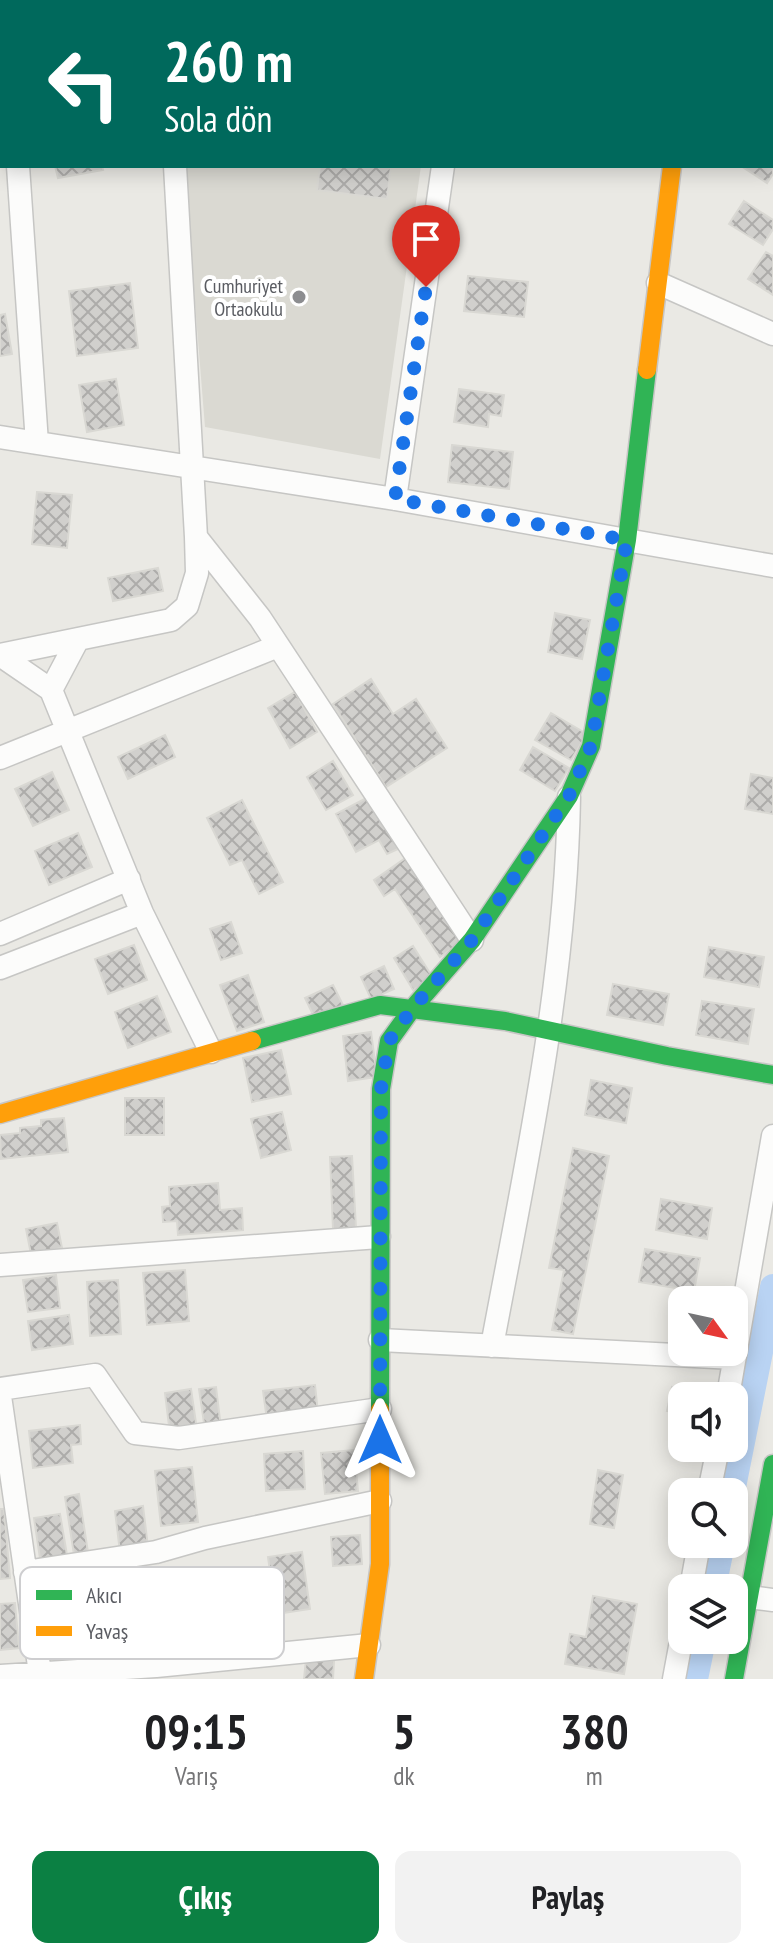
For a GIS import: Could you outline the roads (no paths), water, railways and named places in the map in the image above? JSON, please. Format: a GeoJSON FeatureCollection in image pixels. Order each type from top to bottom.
{"type":"FeatureCollection","features":[{"type":"Feature","properties":{"kind":"street"},"geometry":{"type":"LineString","coordinates":[[18,168],[37,443]]}},
{"type":"Feature","properties":{"kind":"street"},"geometry":{"type":"LineString","coordinates":[[0,655],[171,620],[187,606],[197,573],[175,168]]}},
{"type":"Feature","properties":{"kind":"street"},"geometry":{"type":"LineString","coordinates":[[395,499],[443,168]]}},
{"type":"Feature","properties":{"kind":"street"},"geometry":{"type":"LineString","coordinates":[[364,1679],[380,1564],[381,1089],[389,1041],[412,1009],[472,940],[569,796],[591,746],[627,540],[672,168]]}},
{"type":"Feature","properties":{"kind":"street"},"geometry":{"type":"LineString","coordinates":[[658,283],[773,334]]}},
{"type":"Feature","properties":{"kind":"street"},"geometry":{"type":"LineString","coordinates":[[0,437],[395,499],[773,566]]}},
{"type":"Feature","properties":{"kind":"street"},"geometry":{"type":"LineString","coordinates":[[196,537],[260,618],[472,940]]}},
{"type":"Feature","properties":{"kind":"street"},"geometry":{"type":"LineString","coordinates":[[51,690],[78,639]]}},
{"type":"Feature","properties":{"kind":"street"},"geometry":{"type":"LineString","coordinates":[[0,758],[278,646]]}},
{"type":"Feature","properties":{"kind":"street"},"geometry":{"type":"LineString","coordinates":[[0,655],[51,690],[142,913],[211,1052]]}},
{"type":"Feature","properties":{"kind":"street"},"geometry":{"type":"LineString","coordinates":[[492,1346],[550,1031],[568,866],[569,796]]}},
{"type":"Feature","properties":{"kind":"street"},"geometry":{"type":"LineString","coordinates":[[0,934],[129,879]]}},
{"type":"Feature","properties":{"kind":"street"},"geometry":{"type":"LineString","coordinates":[[0,968],[142,913]]}},
{"type":"Feature","properties":{"kind":"street"},"geometry":{"type":"LineString","coordinates":[[0,1114],[380,1005],[505,1021],[773,1075]]}},
{"type":"Feature","properties":{"kind":"street"},"geometry":{"type":"LineString","coordinates":[[747,1286],[773,1136]]}},
{"type":"Feature","properties":{"kind":"street"},"geometry":{"type":"LineString","coordinates":[[0,1265],[379,1237]]}},
{"type":"Feature","properties":{"kind":"street"},"geometry":{"type":"LineString","coordinates":[[380,1340],[668,1355]]}},
{"type":"Feature","properties":{"kind":"street"},"geometry":{"type":"LineString","coordinates":[[0,1389],[95,1375],[135,1433],[179,1438],[380,1409]]}},
{"type":"Feature","properties":{"kind":"street"},"geometry":{"type":"LineString","coordinates":[[0,1396],[24,1567]]}},
{"type":"Feature","properties":{"kind":"street"},"geometry":{"type":"LineString","coordinates":[[773,1464],[748,1597],[773,1600]]}},
{"type":"Feature","properties":{"kind":"street"},"geometry":{"type":"LineString","coordinates":[[58,1567],[156,1552],[205,1538],[380,1501]]}},
{"type":"Feature","properties":{"kind":"street"},"geometry":{"type":"LineString","coordinates":[[284,1653],[369,1645]]}},
{"type":"Feature","properties":{"kind":"street"},"geometry":{"type":"LineString","coordinates":[[674,1679],[679,1654]]}},
{"type":"Feature","properties":{"kind":"street"},"geometry":{"type":"LineString","coordinates":[[734,1679],[738,1654]]}},
{"type":"Feature","properties":{"kind":"street"},"geometry":{"type":"LineString","coordinates":[[38,1659],[40,1673]]}},
{"type":"Feature","properties":{"kind":"street"},"geometry":{"type":"LineString","coordinates":[[0,1676],[227,1659]]}},
{"type":"Feature","properties":{"kind":"waterway"},"geometry":{"type":"LineString","coordinates":[[735,1478],[773,1287]]}},
{"type":"Feature","properties":{"kind":"waterway"},"geometry":{"type":"LineString","coordinates":[[716,1574],[719,1558]]}},
{"type":"Feature","properties":{"kind":"waterway"},"geometry":{"type":"LineString","coordinates":[[695,1679],[700,1654]]}},
{"type":"Feature","properties":{"kind":"place","name":"Cumhuriyet Ortaokulu"},"geometry":{"type":"Point","coordinates":[299,297]}}]}
